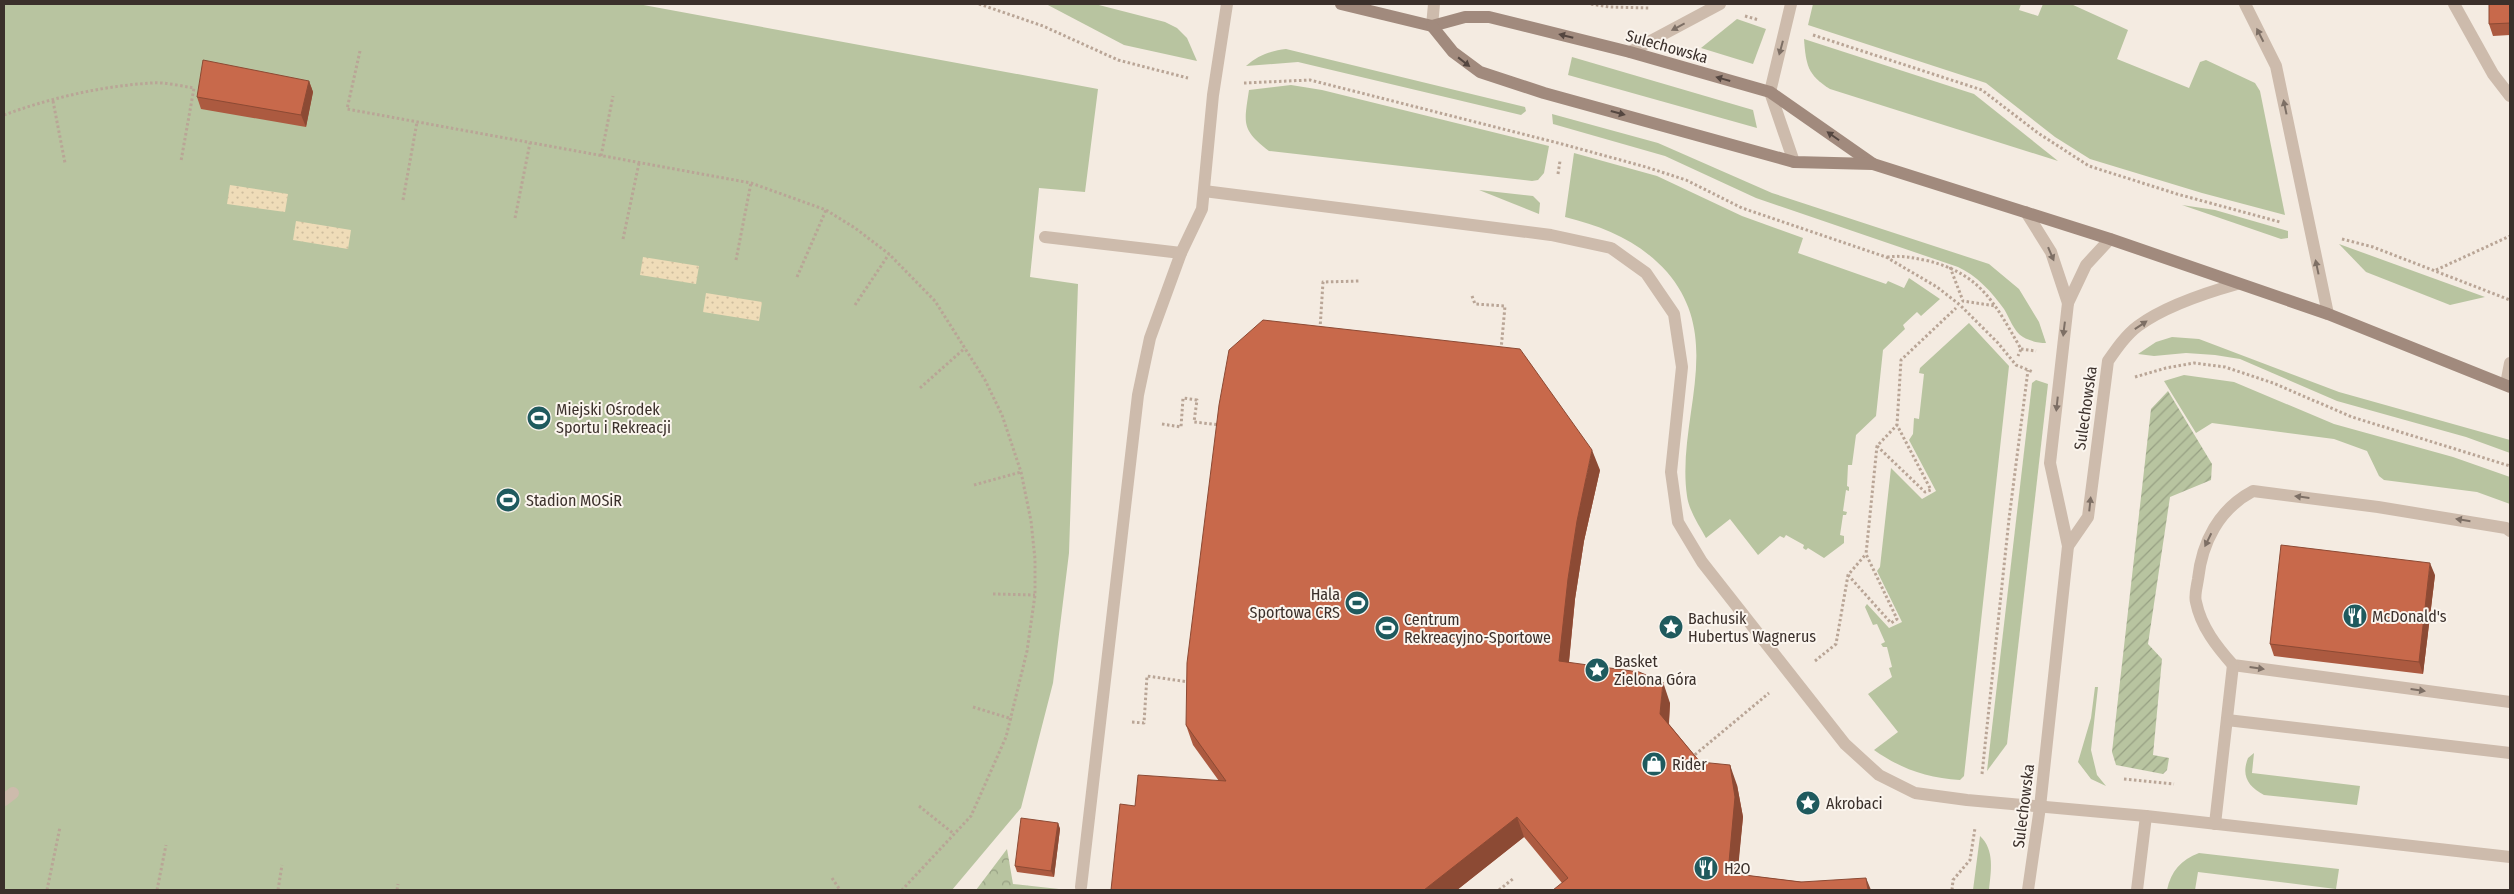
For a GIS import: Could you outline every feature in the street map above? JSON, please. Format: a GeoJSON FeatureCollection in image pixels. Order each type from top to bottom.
{"type":"FeatureCollection","features":[{"type":"Feature","properties":{"kind":"street"},"geometry":{"type":"LineString","coordinates":[[1081,887],[1138,395],[1150,338],[1181,253],[1202,209],[1216,81],[1227,4]]}},
{"type":"Feature","properties":{"kind":"street","name":"Sulechowska"},"geometry":{"type":"LineString","coordinates":[[1341,4],[1432,26],[1465,17],[1489,17],[1630,52],[1770,92],[1873,164]]}},
{"type":"Feature","properties":{"kind":"street"},"geometry":{"type":"LineString","coordinates":[[1432,26],[1434,4]]}},
{"type":"Feature","properties":{"kind":"street"},"geometry":{"type":"LineString","coordinates":[[1792,4],[1770,92],[1794,162]]}},
{"type":"Feature","properties":{"kind":"street"},"geometry":{"type":"LineString","coordinates":[[2245,4],[2276,66],[2328,314]]}},
{"type":"Feature","properties":{"kind":"street"},"geometry":{"type":"LineString","coordinates":[[2454,4],[2493,74],[2510,96]]}},
{"type":"Feature","properties":{"kind":"street"},"geometry":{"type":"LineString","coordinates":[[1630,52],[1718,6]]}},
{"type":"Feature","properties":{"kind":"street","name":"Sulechowska"},"geometry":{"type":"LineString","coordinates":[[1432,26],[1453,52],[1480,72],[1544,93],[1794,162],[1873,164],[2110,239],[2328,314],[2509,386]]}},
{"type":"Feature","properties":{"kind":"street"},"geometry":{"type":"LineString","coordinates":[[1204,191],[1551,234],[1611,248],[1646,273],[1674,314],[1682,367],[1670,472],[1678,522],[1702,562],[1845,744],[1879,776],[1914,793],[2146,816],[2510,857]]}},
{"type":"Feature","properties":{"kind":"street","name":"Sulechowska"},"geometry":{"type":"LineString","coordinates":[[2026,212],[2051,252],[2068,303]]}},
{"type":"Feature","properties":{"kind":"street"},"geometry":{"type":"LineString","coordinates":[[1045,237],[1181,253]]}},
{"type":"Feature","properties":{"kind":"street","name":"Sulechowska"},"geometry":{"type":"LineString","coordinates":[[2028,890],[2040,806],[2068,546],[2050,463],[2068,303],[2086,265],[2110,239]]}},
{"type":"Feature","properties":{"kind":"street","name":"Sulechowska"},"geometry":{"type":"LineString","coordinates":[[2068,546],[2088,517],[2108,361],[2121,343],[2138,326],[2194,296],[2237,284]]}},
{"type":"Feature","properties":{"kind":"street"},"geometry":{"type":"LineString","coordinates":[[2509,386],[2510,363]]}},
{"type":"Feature","properties":{"kind":"street"},"geometry":{"type":"LineString","coordinates":[[2510,530],[2387,508],[2253,491],[2236,500],[2207,539],[2200,562],[2195,601],[2211,639],[2233,665],[2510,702]]}},
{"type":"Feature","properties":{"kind":"street"},"geometry":{"type":"LineString","coordinates":[[2215,824],[2233,665]]}},
{"type":"Feature","properties":{"kind":"street"},"geometry":{"type":"LineString","coordinates":[[2227,720],[2510,750]]}},
{"type":"Feature","properties":{"kind":"street"},"geometry":{"type":"LineString","coordinates":[[2137,890],[2146,816]]}},
{"type":"Feature","properties":{"kind":"path"},"geometry":{"type":"LineString","coordinates":[[979,4],[1043,26],[1118,60],[1149,70],[1216,81],[1243,83],[1310,80],[1646,166],[1686,180],[1742,208],[1886,257],[1937,287],[1960,305],[1998,343],[2016,365]]}},
{"type":"Feature","properties":{"kind":"path"},"geometry":{"type":"LineString","coordinates":[[1591,4],[1609,7],[1651,8],[1660,6]]}},
{"type":"Feature","properties":{"kind":"path"},"geometry":{"type":"LineString","coordinates":[[1718,6],[1982,90],[2038,132],[2089,166],[2177,194],[2374,247],[2510,300]]}},
{"type":"Feature","properties":{"kind":"path"},"geometry":{"type":"LineString","coordinates":[[360,51],[347,109],[752,183],[826,210],[856,228],[889,254],[935,301],[985,380],[1002,416],[1021,472],[1031,521],[1035,595],[1027,651],[1012,719],[971,816],[902,890]]}},
{"type":"Feature","properties":{"kind":"path"},"geometry":{"type":"LineString","coordinates":[[4,115],[97,90],[153,83],[194,88],[181,161]]}},
{"type":"Feature","properties":{"kind":"path"},"geometry":{"type":"LineString","coordinates":[[601,156],[613,96]]}},
{"type":"Feature","properties":{"kind":"path"},"geometry":{"type":"LineString","coordinates":[[53,101],[65,164]]}},
{"type":"Feature","properties":{"kind":"path"},"geometry":{"type":"LineString","coordinates":[[403,200],[417,122]]}},
{"type":"Feature","properties":{"kind":"path"},"geometry":{"type":"LineString","coordinates":[[516,218],[530,143]]}},
{"type":"Feature","properties":{"kind":"path"},"geometry":{"type":"LineString","coordinates":[[1558,174],[1560,161]]}},
{"type":"Feature","properties":{"kind":"path"},"geometry":{"type":"LineString","coordinates":[[623,238],[639,163]]}},
{"type":"Feature","properties":{"kind":"path"},"geometry":{"type":"LineString","coordinates":[[736,260],[752,183]]}},
{"type":"Feature","properties":{"kind":"path"},"geometry":{"type":"LineString","coordinates":[[798,277],[826,210]]}},
{"type":"Feature","properties":{"kind":"path"},"geometry":{"type":"LineString","coordinates":[[2436,270],[2510,236]]}},
{"type":"Feature","properties":{"kind":"path"},"geometry":{"type":"LineString","coordinates":[[855,305],[889,254]]}},
{"type":"Feature","properties":{"kind":"path"},"geometry":{"type":"LineString","coordinates":[[1886,257],[1902,255],[1950,267],[1974,280],[1996,306],[2022,349],[2018,356]]}},
{"type":"Feature","properties":{"kind":"path"},"geometry":{"type":"LineString","coordinates":[[1950,267],[1963,301],[1996,306]]}},
{"type":"Feature","properties":{"kind":"path"},"geometry":{"type":"LineString","coordinates":[[1320,336],[1323,282],[1360,281]]}},
{"type":"Feature","properties":{"kind":"path"},"geometry":{"type":"LineString","coordinates":[[1472,296],[1475,304],[1505,306],[1501,355]]}},
{"type":"Feature","properties":{"kind":"path"},"geometry":{"type":"LineString","coordinates":[[1877,446],[1925,492],[1931,490],[1897,425],[1901,360],[1956,308]]}},
{"type":"Feature","properties":{"kind":"path"},"geometry":{"type":"LineString","coordinates":[[920,388],[965,348]]}},
{"type":"Feature","properties":{"kind":"path"},"geometry":{"type":"LineString","coordinates":[[2139,376],[2166,368],[2194,363],[2225,367],[2273,383],[2352,417],[2510,466]]}},
{"type":"Feature","properties":{"kind":"path"},"geometry":{"type":"LineString","coordinates":[[1952,890],[1953,880],[1970,860],[1980,800],[2009,519],[2028,370]]}},
{"type":"Feature","properties":{"kind":"path"},"geometry":{"type":"LineString","coordinates":[[1162,424],[1181,427],[1183,398],[1197,400],[1194,422],[1226,425]]}},
{"type":"Feature","properties":{"kind":"path"},"geometry":{"type":"LineString","coordinates":[[1848,575],[1891,623],[1897,619],[1866,554],[1877,446],[1897,425]]}},
{"type":"Feature","properties":{"kind":"path"},"geometry":{"type":"LineString","coordinates":[[974,485],[1021,472]]}},
{"type":"Feature","properties":{"kind":"path"},"geometry":{"type":"LineString","coordinates":[[1794,678],[1836,644],[1848,575],[1866,554]]}},
{"type":"Feature","properties":{"kind":"path"},"geometry":{"type":"LineString","coordinates":[[993,594],[1035,595]]}},
{"type":"Feature","properties":{"kind":"path"},"geometry":{"type":"LineString","coordinates":[[1132,722],[1144,724],[1147,676],[1195,683]]}},
{"type":"Feature","properties":{"kind":"path"},"geometry":{"type":"LineString","coordinates":[[1690,759],[1770,693]]}},
{"type":"Feature","properties":{"kind":"path"},"geometry":{"type":"LineString","coordinates":[[973,707],[1012,719]]}},
{"type":"Feature","properties":{"kind":"path"},"geometry":{"type":"LineString","coordinates":[[2124,779],[2174,784]]}},
{"type":"Feature","properties":{"kind":"path"},"geometry":{"type":"LineString","coordinates":[[919,806],[954,834]]}},
{"type":"Feature","properties":{"kind":"path"},"geometry":{"type":"LineString","coordinates":[[47,890],[60,827]]}},
{"type":"Feature","properties":{"kind":"path"},"geometry":{"type":"LineString","coordinates":[[157,890],[166,845]]}},
{"type":"Feature","properties":{"kind":"path"},"geometry":{"type":"LineString","coordinates":[[278,890],[282,865]]}},
{"type":"Feature","properties":{"kind":"path"},"geometry":{"type":"LineString","coordinates":[[832,878],[840,890]]}},
{"type":"Feature","properties":{"kind":"path"},"geometry":{"type":"LineString","coordinates":[[1499,890],[1514,878]]}},
{"type":"Feature","properties":{"kind":"path"},"geometry":{"type":"LineString","coordinates":[[397,890],[398,884]]}},
{"type":"Feature","properties":{"kind":"green space","name":"Stadion MOSiR"},"geometry":{"type":"Polygon","coordinates":[[[4,4],[638,4],[1098,89],[1085,192],[1039,188],[1030,277],[1078,284],[1069,553],[1053,683],[1021,808],[952,890],[4,890],[4,4]]]}},
{"type":"Feature","properties":{"kind":"green space"},"geometry":{"type":"Polygon","coordinates":[[[1046,4],[1095,4],[1165,22],[1177,28],[1187,38],[1197,61],[1124,45],[1046,4]]]}},
{"type":"Feature","properties":{"kind":"green space"},"geometry":{"type":"Polygon","coordinates":[[[1813,4],[2021,4],[2019,10],[2038,16],[2043,4],[2071,4],[2128,30],[2117,59],[2189,88],[2200,62],[2206,60],[2255,83],[2260,91],[2285,215],[2202,193],[2090,159],[2055,137],[1986,83],[1808,25],[1813,4]]]}},
{"type":"Feature","properties":{"kind":"green space"},"geometry":{"type":"Polygon","coordinates":[[[1737,19],[1766,29],[1753,64],[1701,48],[1737,19]]]}},
{"type":"Feature","properties":{"kind":"green space"},"geometry":{"type":"Polygon","coordinates":[[[1804,39],[1974,94],[2058,161],[1830,89],[1812,74],[1807,62],[1804,39]]]}},
{"type":"Feature","properties":{"kind":"green space"},"geometry":{"type":"Polygon","coordinates":[[[1286,49],[1525,107],[1526,111],[1521,115],[1298,62],[1246,66],[1264,54],[1286,49]]]}},
{"type":"Feature","properties":{"kind":"green space"},"geometry":{"type":"Polygon","coordinates":[[[1572,57],[1753,110],[1757,128],[1568,75],[1572,57]]]}},
{"type":"Feature","properties":{"kind":"green space"},"geometry":{"type":"Polygon","coordinates":[[[1291,85],[1322,90],[1549,146],[1544,173],[1538,180],[1532,181],[1269,151],[1253,137],[1247,125],[1246,111],[1249,90],[1291,85]]]}},
{"type":"Feature","properties":{"kind":"green space"},"geometry":{"type":"Polygon","coordinates":[[[1552,114],[1658,143],[1772,193],[1989,264],[2019,289],[2039,322],[2046,343],[2031,341],[2020,335],[2004,309],[1989,290],[1977,279],[1958,267],[1756,198],[1665,156],[1553,124],[1552,114]]]}},
{"type":"Feature","properties":{"kind":"green space"},"geometry":{"type":"Polygon","coordinates":[[[1574,153],[1657,176],[1742,216],[1803,238],[1798,253],[1886,284],[1888,281],[1904,288],[1909,278],[1940,299],[1921,316],[1917,312],[1903,325],[1905,329],[1883,350],[1876,416],[1856,435],[1852,465],[1848,465],[1847,486],[1849,491],[1846,490],[1843,511],[1847,512],[1846,515],[1843,515],[1840,535],[1844,536],[1844,543],[1824,558],[1808,548],[1806,550],[1803,548],[1804,545],[1786,535],[1784,538],[1780,536],[1758,555],[1730,519],[1706,538],[1692,512],[1687,496],[1685,467],[1695,381],[1696,353],[1693,325],[1684,298],[1667,272],[1645,252],[1620,237],[1594,225],[1565,217],[1574,153]]]}},
{"type":"Feature","properties":{"kind":"green space"},"geometry":{"type":"Polygon","coordinates":[[[1479,190],[1533,196],[1540,203],[1539,214],[1479,190]]]}},
{"type":"Feature","properties":{"kind":"green space"},"geometry":{"type":"Polygon","coordinates":[[[2182,205],[2215,210],[2288,231],[2288,238],[2281,239],[2182,205]]]}},
{"type":"Feature","properties":{"kind":"green space"},"geometry":{"type":"Polygon","coordinates":[[[2339,244],[2485,297],[2450,305],[2366,272],[2339,244]]]}},
{"type":"Feature","properties":{"kind":"green space"},"geometry":{"type":"Polygon","coordinates":[[[1969,323],[2009,366],[1964,776],[1960,780],[1925,775],[1904,767],[1874,750],[1898,732],[1868,694],[1892,677],[1889,668],[1892,667],[1887,647],[1883,647],[1881,644],[1885,642],[1877,624],[1873,625],[1865,607],[1867,604],[1889,628],[1902,622],[1877,571],[1880,567],[1891,468],[1922,499],[1936,491],[1909,440],[1913,434],[1914,418],[1919,419],[1924,374],[1919,373],[1920,368],[1969,323]]]}},
{"type":"Feature","properties":{"kind":"green space"},"geometry":{"type":"Polygon","coordinates":[[[2172,337],[2199,339],[2339,392],[2510,440],[2510,453],[2466,437],[2337,401],[2240,359],[2186,353],[2154,356],[2138,354],[2156,342],[2172,337]]]}},
{"type":"Feature","properties":{"kind":"green space"},"geometry":{"type":"Polygon","coordinates":[[[2184,375],[2234,382],[2334,424],[2453,457],[2510,477],[2510,504],[2477,492],[2384,480],[2379,476],[2367,451],[2334,439],[2212,423],[2196,433],[2164,381],[2184,375]]]}},
{"type":"Feature","properties":{"kind":"green space"},"geometry":{"type":"Polygon","coordinates":[[[2036,380],[2048,384],[2007,744],[1987,771],[2032,383],[2036,380]]]}},
{"type":"Feature","properties":{"kind":"green space"},"geometry":{"type":"Polygon","coordinates":[[[2168,391],[2212,464],[2211,480],[2170,497],[2148,644],[2162,659],[2153,755],[2169,758],[2167,770],[2163,774],[2116,765],[2112,752],[2151,409],[2168,391]]]}},
{"type":"Feature","properties":{"kind":"green space"},"geometry":{"type":"Polygon","coordinates":[[[2095,687],[2098,687],[2091,750],[2097,775],[2106,786],[2091,779],[2078,762],[2091,718],[2095,687]]]}},
{"type":"Feature","properties":{"kind":"green space"},"geometry":{"type":"Polygon","coordinates":[[[2254,753],[2252,773],[2360,786],[2357,805],[2264,795],[2247,780],[2246,764],[2248,758],[2254,753]]]}},
{"type":"Feature","properties":{"kind":"green space"},"geometry":{"type":"Polygon","coordinates":[[[1980,836],[1990,854],[1989,890],[1973,890],[1980,836]]]}},
{"type":"Feature","properties":{"kind":"green space"},"geometry":{"type":"Polygon","coordinates":[[[1007,849],[1013,884],[1068,890],[976,890],[1007,849]]]}},
{"type":"Feature","properties":{"kind":"green space"},"geometry":{"type":"Polygon","coordinates":[[[2199,853],[2339,869],[2336,889],[2198,872],[2195,890],[2167,890],[2171,877],[2178,867],[2187,859],[2199,853]]]}},
{"type":"Feature","properties":{"kind":"sand"},"geometry":{"type":"Polygon","coordinates":[[[230,185],[288,194],[285,212],[227,204],[230,185]]]}},
{"type":"Feature","properties":{"kind":"sand"},"geometry":{"type":"Polygon","coordinates":[[[296,221],[351,230],[348,249],[293,240],[296,221]]]}},
{"type":"Feature","properties":{"kind":"sand"},"geometry":{"type":"Polygon","coordinates":[[[643,257],[699,266],[696,284],[640,275],[643,257]]]}},
{"type":"Feature","properties":{"kind":"sand"},"geometry":{"type":"Polygon","coordinates":[[[706,293],[762,302],[759,321],[703,312],[706,293]]]}},
{"type":"Feature","properties":{"kind":"building"},"geometry":{"type":"Polygon","coordinates":[[[2489,4],[2510,4],[2510,23],[2489,24],[2489,4]]]}},
{"type":"Feature","properties":{"kind":"building"},"geometry":{"type":"Polygon","coordinates":[[[203,60],[309,81],[301,115],[197,97],[203,60]]]}},
{"type":"Feature","properties":{"kind":"building","name":"Centrum Rekreacyjno-Sportowe"},"geometry":{"type":"Polygon","coordinates":[[[1263,320],[1520,349],[1592,450],[1577,521],[1568,579],[1559,661],[1639,672],[1663,682],[1660,714],[1700,762],[1730,765],[1735,797],[1728,873],[1801,882],[1866,878],[1868,890],[1553,890],[1568,878],[1517,817],[1424,890],[1111,890],[1120,804],[1135,806],[1138,775],[1226,781],[1186,725],[1187,663],[1219,405],[1229,350],[1263,320]]]}},
{"type":"Feature","properties":{"kind":"building","name":"McDonald's"},"geometry":{"type":"Polygon","coordinates":[[[2281,545],[2430,563],[2419,662],[2270,644],[2281,545]]]}},
{"type":"Feature","properties":{"kind":"building"},"geometry":{"type":"Polygon","coordinates":[[[1021,818],[1058,823],[1051,871],[1015,866],[1021,818]]]}},
{"type":"Feature","properties":{"kind":"place","name":"Miejski Ośrodek Sportu i Rekreacji"},"geometry":{"type":"Point","coordinates":[539,418]}},
{"type":"Feature","properties":{"kind":"place","name":"Stadion MOSiR"},"geometry":{"type":"Point","coordinates":[508,500]}},
{"type":"Feature","properties":{"kind":"place","name":"Hala Sportowa CRS"},"geometry":{"type":"Point","coordinates":[1357,603]}},
{"type":"Feature","properties":{"kind":"place","name":"McDonald's"},"geometry":{"type":"Point","coordinates":[2355,616]}},
{"type":"Feature","properties":{"kind":"place","name":"Bachusik Hubertus Wagnerus"},"geometry":{"type":"Point","coordinates":[1671,627]}},
{"type":"Feature","properties":{"kind":"place","name":"Centrum Rekreacyjno-Sportowe"},"geometry":{"type":"Point","coordinates":[1387,628]}},
{"type":"Feature","properties":{"kind":"place","name":"Basket Zielona Góra"},"geometry":{"type":"Point","coordinates":[1597,670]}},
{"type":"Feature","properties":{"kind":"place","name":"Rider"},"geometry":{"type":"Point","coordinates":[1654,764]}},
{"type":"Feature","properties":{"kind":"place","name":"Akrobaci"},"geometry":{"type":"Point","coordinates":[1808,803]}},
{"type":"Feature","properties":{"kind":"place","name":"H2O"},"geometry":{"type":"Point","coordinates":[1706,868]}}]}
